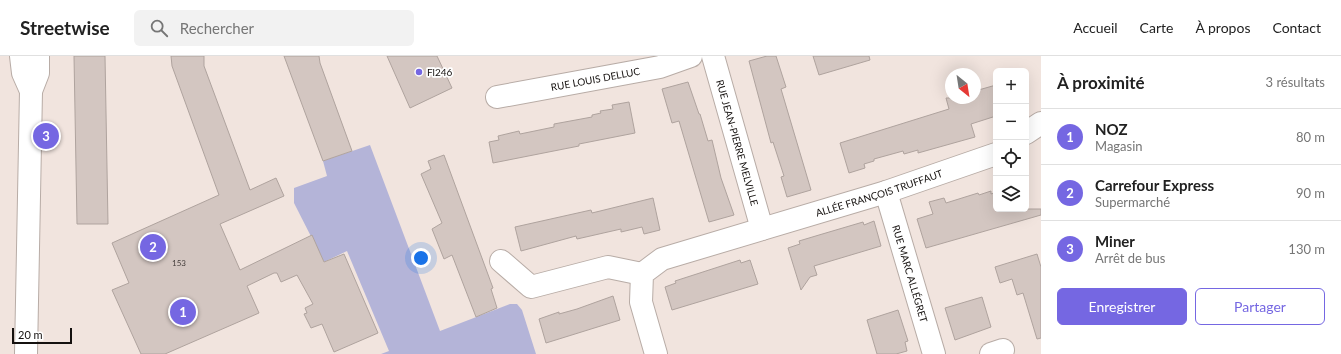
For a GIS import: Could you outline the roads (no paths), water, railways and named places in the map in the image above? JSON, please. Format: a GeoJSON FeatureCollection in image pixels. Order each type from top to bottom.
{"type":"FeatureCollection","features":[{"type":"Feature","properties":{"kind":"street"},"geometry":{"type":"LineString","coordinates":[[21,56],[23,73],[31,91]]}},
{"type":"Feature","properties":{"kind":"street"},"geometry":{"type":"LineString","coordinates":[[26,354],[31,91],[38,73],[38,56]]}},
{"type":"Feature","properties":{"kind":"street","name":"RUE LOUIS DELLUC"},"geometry":{"type":"LineString","coordinates":[[497,97],[660,67],[691,56]]}},
{"type":"Feature","properties":{"kind":"street","name":"RUE JEAN-PIERRE MELVILLE"},"geometry":{"type":"LineString","coordinates":[[712,56],[762,229]]}},
{"type":"Feature","properties":{"kind":"street"},"geometry":{"type":"LineString","coordinates":[[1029,131],[1041,123]]}},
{"type":"Feature","properties":{"kind":"street","name":"ALLÉE FRANÇOIS TRUFFAUT"},"geometry":{"type":"LineString","coordinates":[[642,274],[662,259],[886,192],[993,155]]}},
{"type":"Feature","properties":{"kind":"street","name":"RUE MARC ALLÉGRET"},"geometry":{"type":"LineString","coordinates":[[886,192],[934,354]]}},
{"type":"Feature","properties":{"kind":"street"},"geometry":{"type":"LineString","coordinates":[[501,261],[531,287],[608,267],[642,274],[641,302],[656,354]]}},
{"type":"Feature","properties":{"kind":"place","name":"Fl246"},"geometry":{"type":"Point","coordinates":[419,72]}},
{"type":"Feature","properties":{"kind":"place","name":"Miner"},"geometry":{"type":"Point","coordinates":[46,136]}},
{"type":"Feature","properties":{"kind":"place","name":"Carrefour Express"},"geometry":{"type":"Point","coordinates":[153,247]}},
{"type":"Feature","properties":{"kind":"place","name":"NOZ"},"geometry":{"type":"Point","coordinates":[183,312]}}]}
